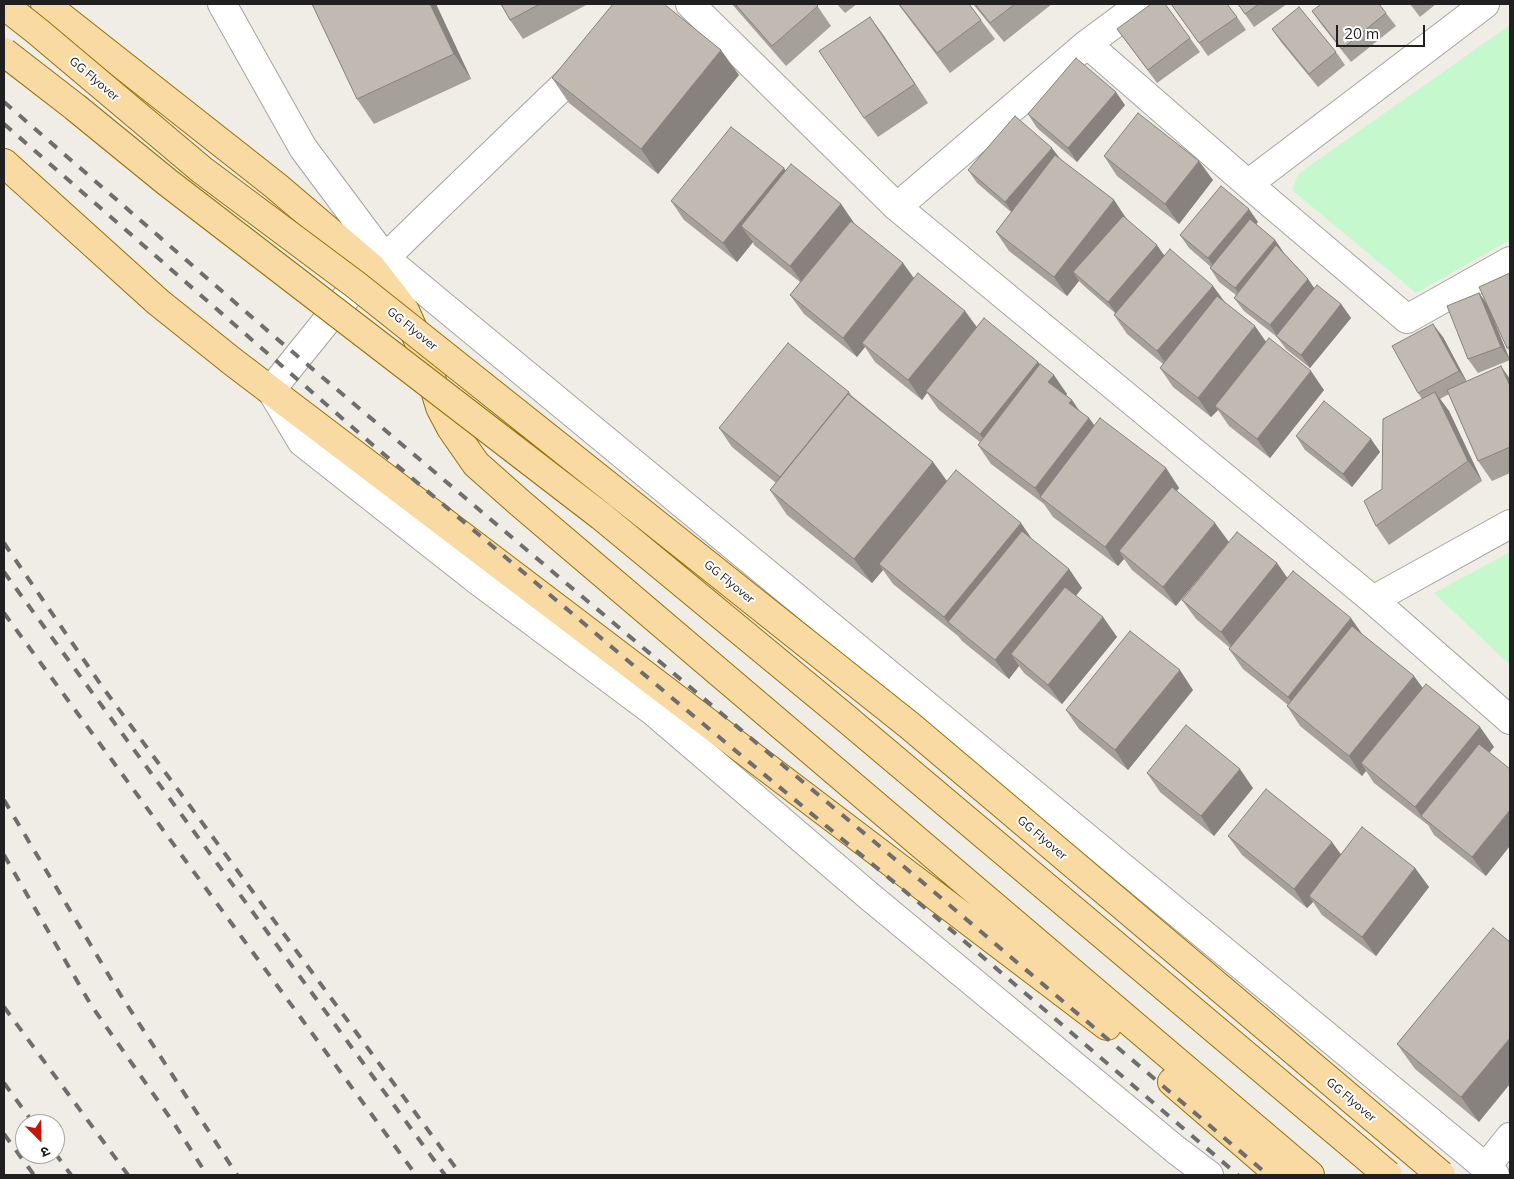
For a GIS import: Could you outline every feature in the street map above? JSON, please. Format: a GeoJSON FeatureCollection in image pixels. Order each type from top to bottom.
{"type":"FeatureCollection","features":[{"type":"Feature","properties":{"kind":"main road"},"geometry":{"type":"LineString","coordinates":[[45,4],[276,186],[378,263],[405,311],[423,351],[440,407],[451,428],[476,464],[1310,1175]]}},
{"type":"Feature","properties":{"kind":"main road","name":"GG Flyover"},"geometry":{"type":"LineString","coordinates":[[4,5],[37,30],[202,170],[356,285],[909,725],[1441,1175]]}},
{"type":"Feature","properties":{"kind":"main road"},"geometry":{"type":"LineString","coordinates":[[4,52],[182,194],[601,516],[850,721],[1388,1175]]}},
{"type":"Feature","properties":{"kind":"main road"},"geometry":{"type":"LineString","coordinates":[[4,163],[158,302],[271,390],[1097,1017],[1270,1172]]}},
{"type":"Feature","properties":{"kind":"street"},"geometry":{"type":"LineString","coordinates":[[222,4],[303,148],[378,263],[1490,1171],[1510,1137]]}},
{"type":"Feature","properties":{"kind":"street"},"geometry":{"type":"LineString","coordinates":[[690,4],[897,207],[1373,600],[1510,720]]}},
{"type":"Feature","properties":{"kind":"street"},"geometry":{"type":"LineString","coordinates":[[897,207],[1087,44],[1141,4]]}},
{"type":"Feature","properties":{"kind":"street"},"geometry":{"type":"LineString","coordinates":[[1248,184],[1485,4]]}},
{"type":"Feature","properties":{"kind":"street"},"geometry":{"type":"LineString","coordinates":[[1087,44],[1407,319],[1510,261]]}},
{"type":"Feature","properties":{"kind":"street"},"geometry":{"type":"LineString","coordinates":[[605,45],[378,263],[342,302],[271,390],[302,442],[477,580],[654,712],[877,902],[1176,1150],[1209,1175]]}},
{"type":"Feature","properties":{"kind":"street"},"geometry":{"type":"LineString","coordinates":[[1373,600],[1510,524]]}},
{"type":"Feature","properties":{"kind":"green space"},"geometry":{"type":"Polygon","coordinates":[[[1510,25],[1510,240],[1416,293],[1292,190],[1298,174],[1510,25]]]}},
{"type":"Feature","properties":{"kind":"green space"},"geometry":{"type":"Polygon","coordinates":[[[1510,552],[1510,665],[1434,593],[1510,552]]]}},
{"type":"Feature","properties":{"kind":"building"},"geometry":{"type":"Polygon","coordinates":[[[312,4],[430,4],[454,54],[357,99],[312,4]]]}},
{"type":"Feature","properties":{"kind":"building"},"geometry":{"type":"Polygon","coordinates":[[[501,4],[540,4],[510,20],[501,4]]]}},
{"type":"Feature","properties":{"kind":"building"},"geometry":{"type":"Polygon","coordinates":[[[613,4],[664,4],[721,50],[641,149],[552,78],[613,4]]]}},
{"type":"Feature","properties":{"kind":"building"},"geometry":{"type":"Polygon","coordinates":[[[735,4],[816,4],[818,6],[772,46],[735,4]]]}},
{"type":"Feature","properties":{"kind":"building"},"geometry":{"type":"Polygon","coordinates":[[[899,4],[969,4],[981,20],[937,53],[899,4]]]}},
{"type":"Feature","properties":{"kind":"building"},"geometry":{"type":"Polygon","coordinates":[[[975,4],[1015,4],[990,23],[975,4]]]}},
{"type":"Feature","properties":{"kind":"building"},"geometry":{"type":"Polygon","coordinates":[[[1151,4],[1165,4],[1190,38],[1148,70],[1117,29],[1151,4]]]}},
{"type":"Feature","properties":{"kind":"building"},"geometry":{"type":"Polygon","coordinates":[[[1171,4],[1227,4],[1237,17],[1199,43],[1171,4]]]}},
{"type":"Feature","properties":{"kind":"building"},"geometry":{"type":"Polygon","coordinates":[[[1238,4],[1259,4],[1245,14],[1238,4]]]}},
{"type":"Feature","properties":{"kind":"building"},"geometry":{"type":"Polygon","coordinates":[[[1321,4],[1379,4],[1386,13],[1342,49],[1312,11],[1321,4]]]}},
{"type":"Feature","properties":{"kind":"building"},"geometry":{"type":"Polygon","coordinates":[[[1299,7],[1336,52],[1309,74],[1272,29],[1299,7]]]}},
{"type":"Feature","properties":{"kind":"building"},"geometry":{"type":"Polygon","coordinates":[[[870,17],[915,84],[864,118],[819,51],[870,17]]]}},
{"type":"Feature","properties":{"kind":"building"},"geometry":{"type":"Polygon","coordinates":[[[1076,58],[1116,92],[1068,148],[1028,114],[1076,58]]]}},
{"type":"Feature","properties":{"kind":"building"},"geometry":{"type":"Polygon","coordinates":[[[1138,113],[1199,161],[1165,204],[1104,156],[1138,113]]]}},
{"type":"Feature","properties":{"kind":"building"},"geometry":{"type":"Polygon","coordinates":[[[1015,116],[1052,148],[1005,202],[968,170],[1015,116]]]}},
{"type":"Feature","properties":{"kind":"building"},"geometry":{"type":"Polygon","coordinates":[[[731,127],[784,168],[723,243],[671,201],[731,127]]]}},
{"type":"Feature","properties":{"kind":"building"},"geometry":{"type":"Polygon","coordinates":[[[1055,155],[1114,200],[1054,277],[996,232],[1055,155]]]}},
{"type":"Feature","properties":{"kind":"building"},"geometry":{"type":"Polygon","coordinates":[[[791,164],[841,204],[790,266],[741,226],[791,164]]]}},
{"type":"Feature","properties":{"kind":"building"},"geometry":{"type":"Polygon","coordinates":[[[1221,186],[1249,209],[1208,258],[1180,235],[1221,186]]]}},
{"type":"Feature","properties":{"kind":"building"},"geometry":{"type":"Polygon","coordinates":[[[1123,216],[1157,245],[1108,302],[1073,272],[1123,216]]]}},
{"type":"Feature","properties":{"kind":"building"},"geometry":{"type":"Polygon","coordinates":[[[1250,219],[1275,240],[1235,288],[1210,268],[1250,219]]]}},
{"type":"Feature","properties":{"kind":"building"},"geometry":{"type":"Polygon","coordinates":[[[851,221],[903,263],[843,338],[790,295],[851,221]]]}},
{"type":"Feature","properties":{"kind":"building"},"geometry":{"type":"Polygon","coordinates":[[[1276,245],[1308,279],[1270,325],[1234,298],[1276,245]]]}},
{"type":"Feature","properties":{"kind":"building"},"geometry":{"type":"Polygon","coordinates":[[[1170,249],[1213,286],[1157,351],[1114,315],[1170,249]]]}},
{"type":"Feature","properties":{"kind":"building"},"geometry":{"type":"Polygon","coordinates":[[[918,273],[965,311],[908,380],[862,343],[918,273]]]}},
{"type":"Feature","properties":{"kind":"building"},"geometry":{"type":"Polygon","coordinates":[[[1510,273],[1510,346],[1507,348],[1479,287],[1510,273]]]}},
{"type":"Feature","properties":{"kind":"building"},"geometry":{"type":"Polygon","coordinates":[[[1317,285],[1341,304],[1301,355],[1276,336],[1317,285]]]}},
{"type":"Feature","properties":{"kind":"building"},"geometry":{"type":"Polygon","coordinates":[[[1479,293],[1501,347],[1468,359],[1447,306],[1479,293]]]}},
{"type":"Feature","properties":{"kind":"building"},"geometry":{"type":"Polygon","coordinates":[[[1217,296],[1255,326],[1198,398],[1160,368],[1217,296]]]}},
{"type":"Feature","properties":{"kind":"building"},"geometry":{"type":"Polygon","coordinates":[[[984,318],[1038,362],[980,434],[926,391],[984,318]]]}},
{"type":"Feature","properties":{"kind":"building"},"geometry":{"type":"Polygon","coordinates":[[[1433,324],[1459,371],[1418,393],[1392,346],[1433,324]]]}},
{"type":"Feature","properties":{"kind":"building"},"geometry":{"type":"Polygon","coordinates":[[[1269,338],[1311,371],[1257,439],[1215,406],[1269,338]]]}},
{"type":"Feature","properties":{"kind":"building"},"geometry":{"type":"Polygon","coordinates":[[[788,343],[849,392],[780,477],[719,428],[788,343]]]}},
{"type":"Feature","properties":{"kind":"building"},"geometry":{"type":"Polygon","coordinates":[[[1040,364],[1054,375],[1048,382],[1072,400],[1069,403],[1089,418],[1035,488],[978,445],[1040,364]]]}},
{"type":"Feature","properties":{"kind":"building"},"geometry":{"type":"Polygon","coordinates":[[[1501,366],[1510,386],[1510,447],[1478,461],[1447,390],[1501,366]]]}},
{"type":"Feature","properties":{"kind":"building"},"geometry":{"type":"Polygon","coordinates":[[[1435,392],[1468,461],[1376,526],[1364,501],[1382,489],[1383,419],[1435,392]]]}},
{"type":"Feature","properties":{"kind":"building"},"geometry":{"type":"Polygon","coordinates":[[[848,394],[933,462],[854,559],[770,490],[848,394]]]}},
{"type":"Feature","properties":{"kind":"building"},"geometry":{"type":"Polygon","coordinates":[[[1324,401],[1371,439],[1343,474],[1296,436],[1324,401]]]}},
{"type":"Feature","properties":{"kind":"building"},"geometry":{"type":"Polygon","coordinates":[[[1100,418],[1166,468],[1105,547],[1040,497],[1100,418]]]}},
{"type":"Feature","properties":{"kind":"building"},"geometry":{"type":"Polygon","coordinates":[[[956,470],[1021,523],[944,617],[879,564],[956,470]]]}},
{"type":"Feature","properties":{"kind":"building"},"geometry":{"type":"Polygon","coordinates":[[[1172,487],[1215,523],[1163,587],[1119,551],[1172,487]]]}},
{"type":"Feature","properties":{"kind":"building"},"geometry":{"type":"Polygon","coordinates":[[[1022,531],[1069,569],[995,660],[948,622],[1022,531]]]}},
{"type":"Feature","properties":{"kind":"building"},"geometry":{"type":"Polygon","coordinates":[[[1237,532],[1277,563],[1221,632],[1182,600],[1237,532]]]}},
{"type":"Feature","properties":{"kind":"building"},"geometry":{"type":"Polygon","coordinates":[[[1293,571],[1351,618],[1288,697],[1229,649],[1293,571]]]}},
{"type":"Feature","properties":{"kind":"building"},"geometry":{"type":"Polygon","coordinates":[[[1065,587],[1103,617],[1048,685],[1011,654],[1065,587]]]}},
{"type":"Feature","properties":{"kind":"building"},"geometry":{"type":"Polygon","coordinates":[[[1352,626],[1414,676],[1349,756],[1287,706],[1352,626]]]}},
{"type":"Feature","properties":{"kind":"building"},"geometry":{"type":"Polygon","coordinates":[[[1130,631],[1180,670],[1115,750],[1066,710],[1130,631]]]}},
{"type":"Feature","properties":{"kind":"building"},"geometry":{"type":"Polygon","coordinates":[[[1426,684],[1480,727],[1415,807],[1361,763],[1426,684]]]}},
{"type":"Feature","properties":{"kind":"building"},"geometry":{"type":"Polygon","coordinates":[[[1186,725],[1240,769],[1201,816],[1147,773],[1186,725]]]}},
{"type":"Feature","properties":{"kind":"building"},"geometry":{"type":"Polygon","coordinates":[[[1479,744],[1510,769],[1510,810],[1472,857],[1421,816],[1479,744]]]}},
{"type":"Feature","properties":{"kind":"building"},"geometry":{"type":"Polygon","coordinates":[[[1266,789],[1332,842],[1294,889],[1228,836],[1266,789]]]}},
{"type":"Feature","properties":{"kind":"building"},"geometry":{"type":"Polygon","coordinates":[[[1362,827],[1415,868],[1362,937],[1309,896],[1362,827]]]}},
{"type":"Feature","properties":{"kind":"building"},"geometry":{"type":"Polygon","coordinates":[[[1493,928],[1510,942],[1510,1038],[1461,1097],[1397,1044],[1493,928]]]}},
{"type":"Feature","properties":{"kind":"railway"},"geometry":{"type":"LineString","coordinates":[[4,102],[276,338],[1268,1175]]}},
{"type":"Feature","properties":{"kind":"railway"},"geometry":{"type":"LineString","coordinates":[[4,124],[374,446],[672,698],[930,912],[1238,1175]]}},
{"type":"Feature","properties":{"kind":"railway"},"geometry":{"type":"LineString","coordinates":[[4,543],[101,685],[461,1175]]}},
{"type":"Feature","properties":{"kind":"railway"},"geometry":{"type":"LineString","coordinates":[[4,572],[445,1175]]}},
{"type":"Feature","properties":{"kind":"railway"},"geometry":{"type":"LineString","coordinates":[[4,613],[416,1175]]}},
{"type":"Feature","properties":{"kind":"railway"},"geometry":{"type":"LineString","coordinates":[[4,800],[120,994],[237,1175]]}},
{"type":"Feature","properties":{"kind":"railway"},"geometry":{"type":"LineString","coordinates":[[4,855],[91,1005],[175,1125],[207,1175]]}},
{"type":"Feature","properties":{"kind":"railway"},"geometry":{"type":"LineString","coordinates":[[4,1007],[128,1175]]}},
{"type":"Feature","properties":{"kind":"railway"},"geometry":{"type":"LineString","coordinates":[[4,1083],[27,1114]]}},
{"type":"Feature","properties":{"kind":"railway"},"geometry":{"type":"LineString","coordinates":[[4,1134],[34,1175]]}},
{"type":"Feature","properties":{"kind":"railway"},"geometry":{"type":"LineString","coordinates":[[63,1164],[71,1175]]}}]}
